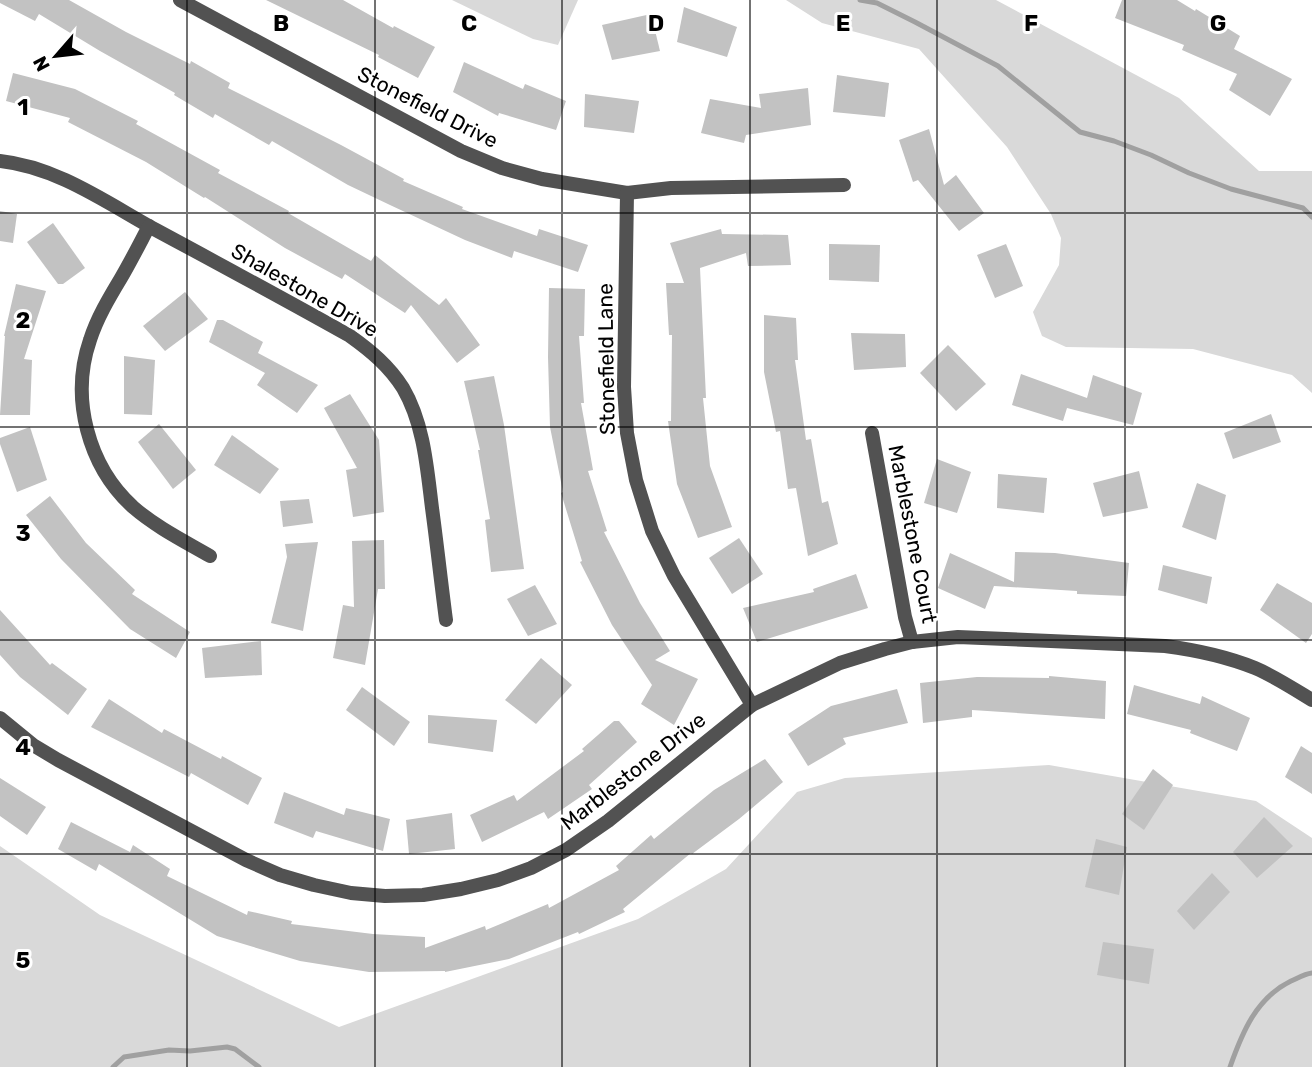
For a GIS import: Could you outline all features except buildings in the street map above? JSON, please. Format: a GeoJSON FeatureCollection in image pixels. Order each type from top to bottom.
{"type":"FeatureCollection","features":[{"type":"Feature","properties":{"kind":"street","name":"Stonefield Drive"},"geometry":{"type":"LineString","coordinates":[[180,0],[461,151],[502,168],[542,179],[627,193],[671,188],[844,185]]}},
{"type":"Feature","properties":{"kind":"street","name":"Shalestone Drive"},"geometry":{"type":"LineString","coordinates":[[0,162],[33,167],[54,175],[350,335],[384,363],[401,386],[420,430],[446,620]]}},
{"type":"Feature","properties":{"kind":"street","name":"Stonefield Lane"},"geometry":{"type":"LineString","coordinates":[[627,193],[624,387],[627,433],[636,480],[652,531],[674,576],[752,705]]}},
{"type":"Feature","properties":{"kind":"street"},"geometry":{"type":"LineString","coordinates":[[149,226],[101,312],[90,339],[82,379],[85,421],[100,463],[125,499],[148,519],[210,556]]}},
{"type":"Feature","properties":{"kind":"street","name":"Marblestone Court"},"geometry":{"type":"LineString","coordinates":[[873,433],[905,617],[912,642]]}},
{"type":"Feature","properties":{"kind":"street","name":"Marblestone Drive"},"geometry":{"type":"LineString","coordinates":[[0,718],[58,761],[246,860],[280,875],[351,893],[423,895],[498,880],[531,868],[566,850],[608,821],[752,705],[840,663],[912,642],[958,637],[1165,646],[1195,650],[1257,669],[1312,700]]}},
{"type":"Feature","properties":{"kind":"shaded area"},"geometry":{"type":"Polygon","coordinates":[[[452,0],[578,0],[558,45],[533,39],[452,0]]]}},
{"type":"Feature","properties":{"kind":"shaded area"},"geometry":{"type":"Polygon","coordinates":[[[786,0],[996,0],[1179,98],[1259,171],[1312,171],[1312,393],[1292,375],[1193,349],[1066,347],[1042,336],[1033,312],[1059,265],[1061,238],[1051,214],[1007,147],[919,49],[822,23],[786,0]]]}},
{"type":"Feature","properties":{"kind":"shaded area"},"geometry":{"type":"Polygon","coordinates":[[[1049,765],[1256,801],[1312,838],[1312,1067],[0,1067],[0,846],[100,915],[339,1027],[638,919],[726,869],[797,792],[845,778],[1049,765]]]}},
{"type":"Feature","properties":{"kind":"waterway"},"geometry":{"type":"LineString","coordinates":[[860,0],[877,3],[998,66],[1080,132],[1114,141],[1231,189],[1303,208],[1312,217]]}},
{"type":"Feature","properties":{"kind":"waterway"},"geometry":{"type":"LineString","coordinates":[[1230,1067],[1245,1029],[1259,1007],[1279,988],[1312,973]]}},
{"type":"Feature","properties":{"kind":"waterway"},"geometry":{"type":"LineString","coordinates":[[113,1067],[124,1057],[169,1050],[227,1047],[235,1049],[259,1067]]}}]}
